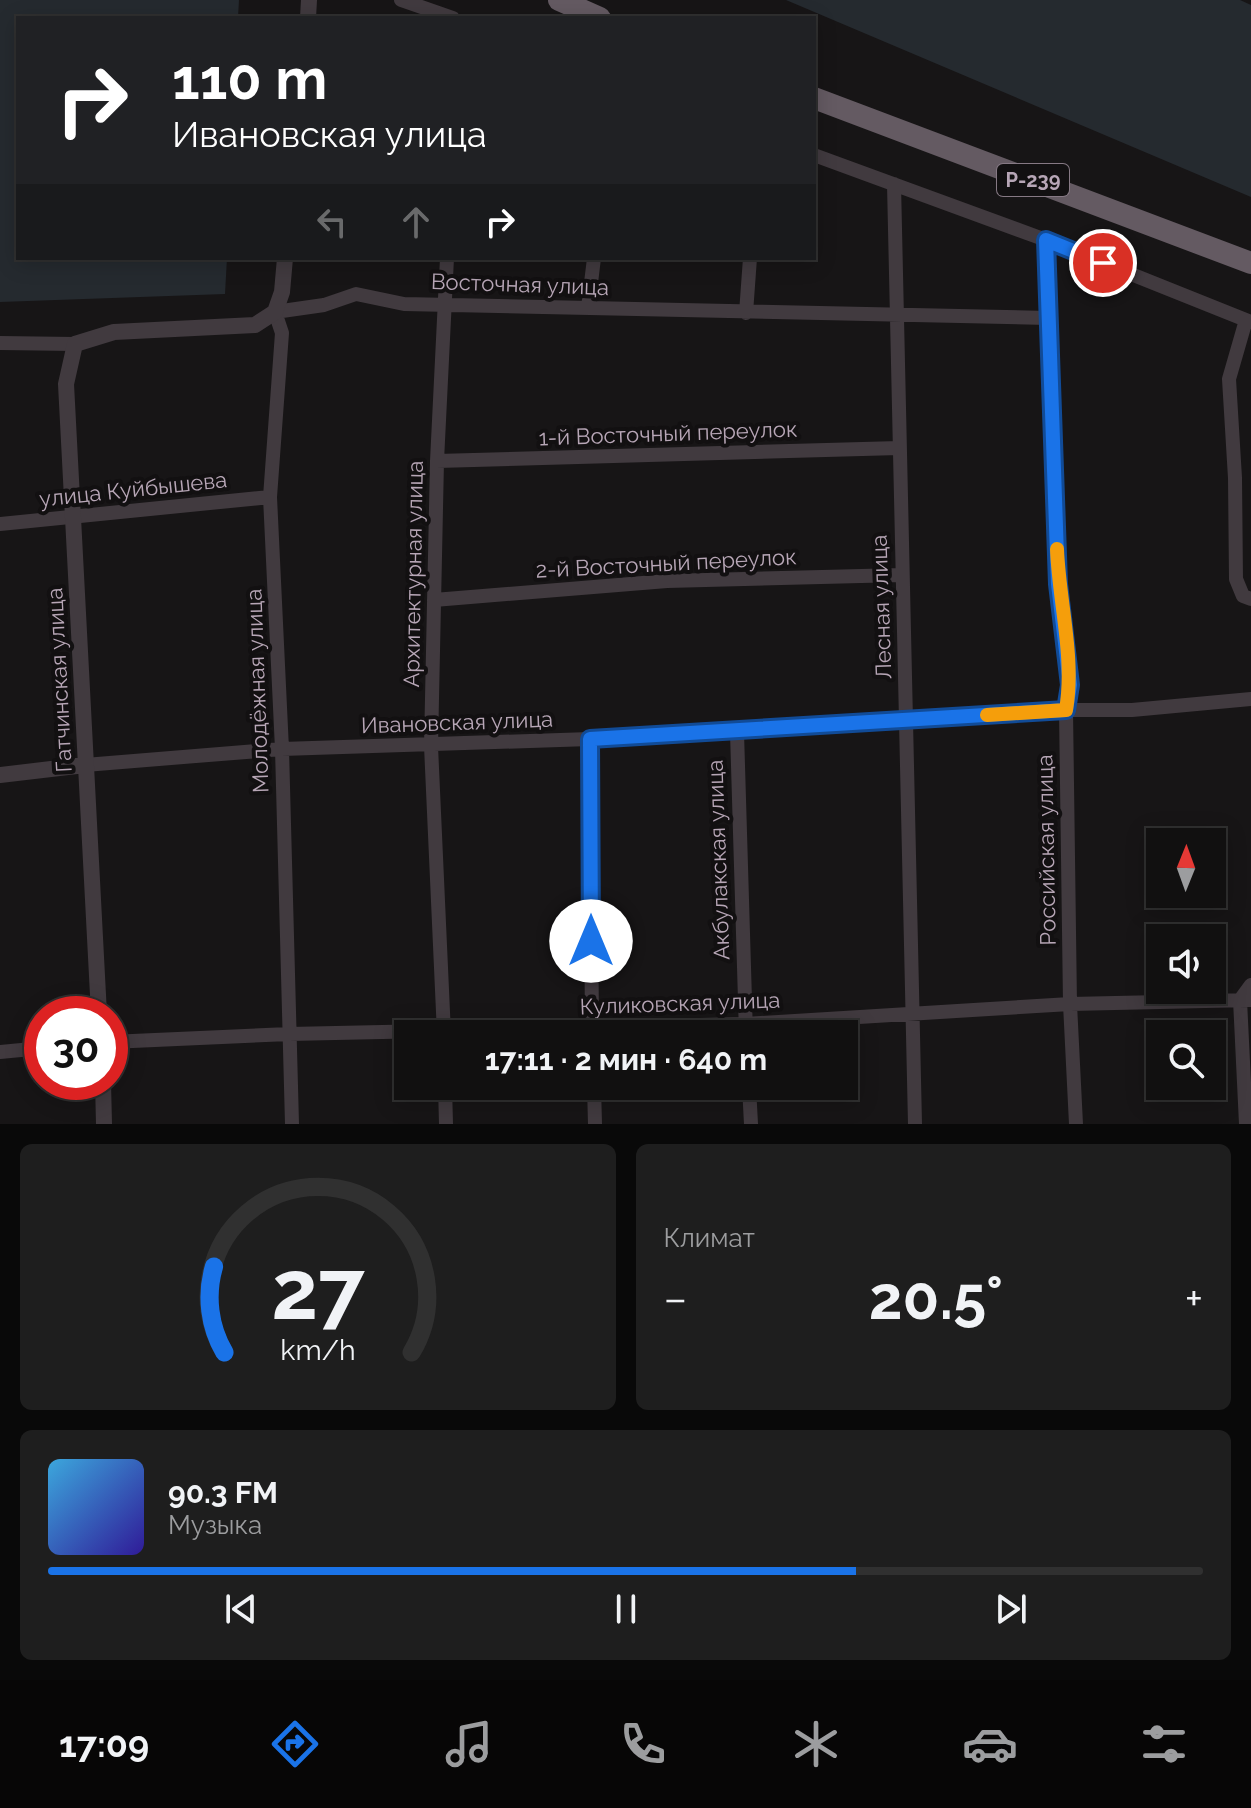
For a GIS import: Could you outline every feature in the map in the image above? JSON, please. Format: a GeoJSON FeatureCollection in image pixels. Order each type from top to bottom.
{"type":"FeatureCollection","features":[{"type":"Feature","properties":{"kind":"highway"},"geometry":{"type":"LineString","coordinates":[[559,0],[595,16]]}},
{"type":"Feature","properties":{"kind":"highway","name":"Р-239"},"geometry":{"type":"LineString","coordinates":[[816,99],[1251,263]]}},
{"type":"Feature","properties":{"kind":"street"},"geometry":{"type":"LineString","coordinates":[[401,0],[447,16]]}},
{"type":"Feature","properties":{"kind":"street"},"geometry":{"type":"LineString","coordinates":[[816,156],[1046,240],[1249,321],[1229,379],[1235,478],[1236,579],[1243,596],[1251,599]]}},
{"type":"Feature","properties":{"kind":"street","name":"Лесная улица"},"geometry":{"type":"LineString","coordinates":[[894,184],[901,575],[907,720],[910,1014],[915,1124]]}},
{"type":"Feature","properties":{"kind":"street","name":"Российская улица"},"geometry":{"type":"LineString","coordinates":[[1046,240],[1058,584],[1070,685],[1066,710],[1070,1004],[1076,1124]]}},
{"type":"Feature","properties":{"kind":"street","name":"Молодёжная улица"},"geometry":{"type":"LineString","coordinates":[[285,260],[282,292],[275,312],[282,333],[270,497],[282,749],[292,1124]]}},
{"type":"Feature","properties":{"kind":"street","name":"Архитектурная улица"},"geometry":{"type":"LineString","coordinates":[[443,1020],[431,746],[437,461],[447,260]]}},
{"type":"Feature","properties":{"kind":"street"},"geometry":{"type":"LineString","coordinates":[[588,308],[594,260]]}},
{"type":"Feature","properties":{"kind":"street"},"geometry":{"type":"LineString","coordinates":[[746,313],[750,260]]}},
{"type":"Feature","properties":{"kind":"street","name":"Восточная улица"},"geometry":{"type":"LineString","coordinates":[[0,343],[75,344],[114,332],[255,325],[275,312],[324,305],[356,294],[404,304],[1048,318]]}},
{"type":"Feature","properties":{"kind":"street","name":"Гатчинская улица"},"geometry":{"type":"LineString","coordinates":[[75,344],[66,384],[98,996]]}},
{"type":"Feature","properties":{"kind":"street","name":"1-й Восточный переулок"},"geometry":{"type":"LineString","coordinates":[[437,461],[899,448]]}},
{"type":"Feature","properties":{"kind":"street","name":"улица Куйбышева"},"geometry":{"type":"LineString","coordinates":[[0,524],[270,497]]}},
{"type":"Feature","properties":{"kind":"street","name":"2-й Восточный переулок"},"geometry":{"type":"LineString","coordinates":[[434,600],[667,581],[901,575]]}},
{"type":"Feature","properties":{"kind":"street","name":"Ивановская улица"},"geometry":{"type":"LineString","coordinates":[[0,775],[282,749],[431,746],[737,732],[1066,710],[1132,710],[1251,699]]}},
{"type":"Feature","properties":{"kind":"street","name":"Акбулакская улица"},"geometry":{"type":"LineString","coordinates":[[737,732],[746,1020]]}},
{"type":"Feature","properties":{"kind":"street"},"geometry":{"type":"LineString","coordinates":[[590,739],[592,1020]]}},
{"type":"Feature","properties":{"kind":"street"},"geometry":{"type":"LineString","coordinates":[[1246,1124],[1245,1000],[1251,985]]}},
{"type":"Feature","properties":{"kind":"street","name":"Куликовская улица"},"geometry":{"type":"LineString","coordinates":[[844,1020],[1070,1004],[1245,1000]]}},
{"type":"Feature","properties":{"kind":"street","name":"Куликовская улица"},"geometry":{"type":"LineString","coordinates":[[128,1041],[289,1034],[394,1033]]}},
{"type":"Feature","properties":{"kind":"street"},"geometry":{"type":"LineString","coordinates":[[0,1052],[24,1050]]}},
{"type":"Feature","properties":{"kind":"street"},"geometry":{"type":"LineString","coordinates":[[103,1100],[104,1124]]}},
{"type":"Feature","properties":{"kind":"street"},"geometry":{"type":"LineString","coordinates":[[445,1100],[446,1124]]}},
{"type":"Feature","properties":{"kind":"street"},"geometry":{"type":"LineString","coordinates":[[594,1100],[595,1124]]}},
{"type":"Feature","properties":{"kind":"street"},"geometry":{"type":"LineString","coordinates":[[750,1100],[751,1124]]}},
{"type":"Feature","properties":{"kind":"shaded area"},"geometry":{"type":"Polygon","coordinates":[[[0,0],[239,0],[238,16],[16,16],[16,260],[227,260],[225,294],[0,302],[0,0]]]}},
{"type":"Feature","properties":{"kind":"shaded area"},"geometry":{"type":"Polygon","coordinates":[[[786,0],[1240,0],[1251,5],[1251,197],[786,0]]]}},
{"type":"Feature","properties":{"kind":"slow traffic"},"geometry":{"type":"LineString","coordinates":[[987,715],[1066,710],[1070,685],[1057,549]]}},
{"type":"Feature","properties":{"kind":"route"},"geometry":{"type":"LineString","coordinates":[[591,941],[590,739],[1066,710],[1070,685],[1058,584],[1046,240],[1103,263]]}}]}
